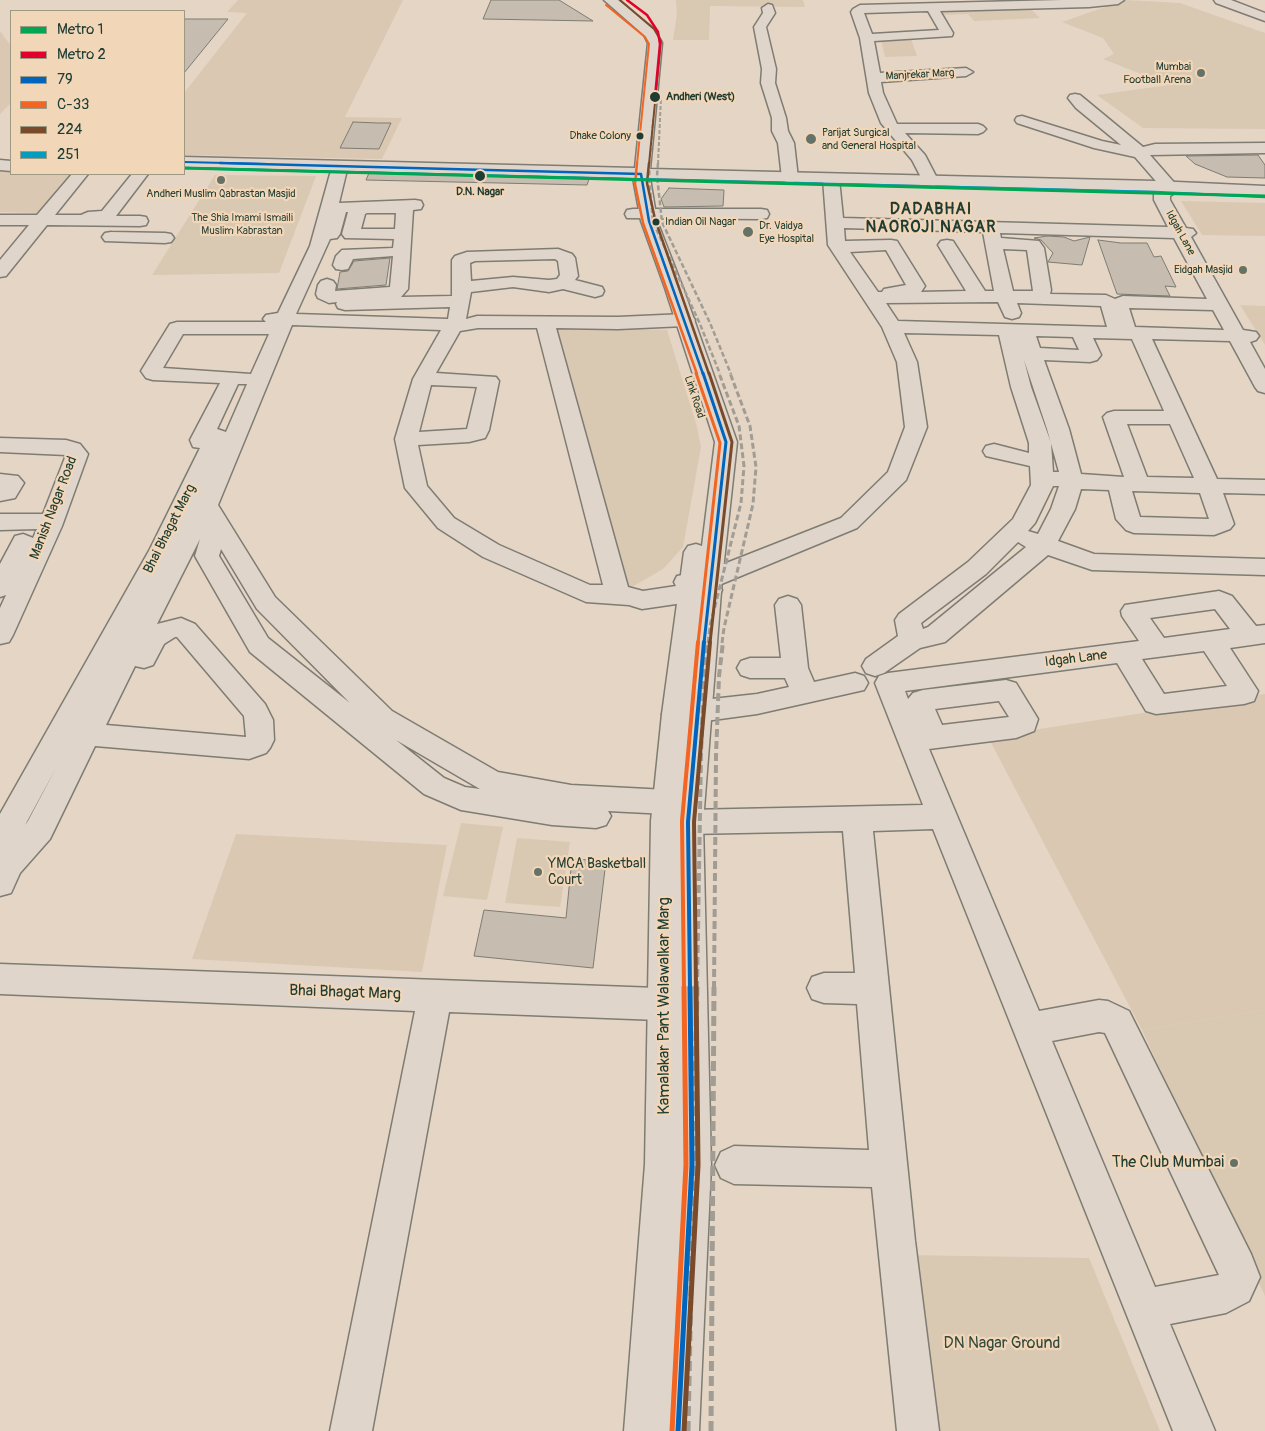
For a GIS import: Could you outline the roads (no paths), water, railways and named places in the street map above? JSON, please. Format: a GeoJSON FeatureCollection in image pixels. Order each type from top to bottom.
{"type":"FeatureCollection","features":[{"type":"Feature","properties":{"kind":"street","name":"Link Road"},"geometry":{"type":"LineString","coordinates":[[598,0],[602,6],[633,30],[639,38],[641,45],[632,178],[640,214],[677,320],[726,442],[701,586]]}},
{"type":"Feature","properties":{"kind":"street","name":"Link Road"},"geometry":{"type":"LineString","coordinates":[[610,0],[650,33],[655,43],[632,178]]}},
{"type":"Feature","properties":{"kind":"street"},"geometry":{"type":"LineString","coordinates":[[867,38],[947,32],[932,7],[1089,3],[1118,0]]}},
{"type":"Feature","properties":{"kind":"street"},"geometry":{"type":"LineString","coordinates":[[1220,0],[1265,17]]}},
{"type":"Feature","properties":{"kind":"street","name":"Manjrekar Marg"},"geometry":{"type":"LineString","coordinates":[[931,182],[919,158],[888,124],[876,93],[867,38],[857,10],[932,7]]}},
{"type":"Feature","properties":{"kind":"street"},"geometry":{"type":"LineString","coordinates":[[768,8],[769,13],[760,27],[769,69],[768,83],[780,131],[786,143],[790,178]]}},
{"type":"Feature","properties":{"kind":"street","name":"Manjrekar Marg"},"geometry":{"type":"LineString","coordinates":[[874,78],[966,72]]}},
{"type":"Feature","properties":{"kind":"street","name":"Idgah Lane"},"geometry":{"type":"LineString","coordinates":[[1075,98],[1139,153],[1165,193],[1162,200],[1184,232],[1225,316],[1265,387]]}},
{"type":"Feature","properties":{"kind":"street"},"geometry":{"type":"LineString","coordinates":[[1022,120],[1099,145],[1139,153],[1155,149],[1264,156]]}},
{"type":"Feature","properties":{"kind":"street"},"geometry":{"type":"LineString","coordinates":[[892,128],[978,129]]}},
{"type":"Feature","properties":{"kind":"street"},"geometry":{"type":"LineString","coordinates":[[1226,134],[1265,133]]}},
{"type":"Feature","properties":{"kind":"street"},"geometry":{"type":"LineString","coordinates":[[1118,134],[1137,134]]}},
{"type":"Feature","properties":{"kind":"street"},"geometry":{"type":"LineString","coordinates":[[185,162],[334,175]]}},
{"type":"Feature","properties":{"kind":"street"},"geometry":{"type":"LineString","coordinates":[[185,170],[334,175],[790,178],[832,184],[931,182],[1265,198]]}},
{"type":"Feature","properties":{"kind":"street"},"geometry":{"type":"LineString","coordinates":[[0,272],[30,236],[48,219],[79,175]]}},
{"type":"Feature","properties":{"kind":"street"},"geometry":{"type":"LineString","coordinates":[[2,222],[106,217],[139,175]]}},
{"type":"Feature","properties":{"kind":"street"},"geometry":{"type":"LineString","coordinates":[[334,175],[318,246],[309,302],[312,304],[462,310],[545,323],[677,320]]}},
{"type":"Feature","properties":{"kind":"street"},"geometry":{"type":"LineString","coordinates":[[632,178],[1165,193],[1265,191]]}},
{"type":"Feature","properties":{"kind":"street"},"geometry":{"type":"LineString","coordinates":[[563,283],[569,276],[566,258],[561,254],[474,256],[461,260],[462,310],[423,379],[406,439],[416,488],[446,523],[491,551],[586,593],[624,595],[642,600],[701,586],[849,523],[898,475],[916,427],[907,362],[892,327],[859,270],[836,223],[832,184]]}},
{"type":"Feature","properties":{"kind":"street"},"geometry":{"type":"LineString","coordinates":[[416,205],[344,207],[339,209],[275,327],[212,514],[207,556],[259,645],[434,786],[461,798],[552,813],[857,819],[943,817]]}},
{"type":"Feature","properties":{"kind":"street"},"geometry":{"type":"LineString","coordinates":[[1044,211],[1045,218],[1048,220],[1098,222],[1184,232]]}},
{"type":"Feature","properties":{"kind":"street"},"geometry":{"type":"LineString","coordinates":[[640,214],[761,214]]}},
{"type":"Feature","properties":{"kind":"street"},"geometry":{"type":"LineString","coordinates":[[48,219],[136,226],[165,238]]}},
{"type":"Feature","properties":{"kind":"street"},"geometry":{"type":"LineString","coordinates":[[939,245],[983,241],[1098,222]]}},
{"type":"Feature","properties":{"kind":"street"},"geometry":{"type":"LineString","coordinates":[[836,223],[939,226],[983,241],[1028,244],[1035,248],[1042,293],[1040,296],[1035,297],[927,297],[859,270]]}},
{"type":"Feature","properties":{"kind":"street"},"geometry":{"type":"LineString","coordinates":[[30,236],[136,226]]}},
{"type":"Feature","properties":{"kind":"street"},"geometry":{"type":"LineString","coordinates":[[939,226],[939,245],[979,297]]}},
{"type":"Feature","properties":{"kind":"street"},"geometry":{"type":"LineString","coordinates":[[983,241],[1020,330],[1027,359],[1044,388],[1072,481],[1063,510],[1044,545],[936,635],[912,640],[873,677],[922,739],[943,817],[1028,1029],[1194,1431]]}},
{"type":"Feature","properties":{"kind":"street"},"geometry":{"type":"LineString","coordinates":[[318,246],[406,243]]}},
{"type":"Feature","properties":{"kind":"street"},"geometry":{"type":"LineString","coordinates":[[342,265],[345,256],[348,254],[406,243]]}},
{"type":"Feature","properties":{"kind":"street"},"geometry":{"type":"LineString","coordinates":[[327,286],[325,294],[329,297],[386,295],[398,292],[406,243]]}},
{"type":"Feature","properties":{"kind":"street"},"geometry":{"type":"LineString","coordinates":[[908,245],[904,250],[927,297]]}},
{"type":"Feature","properties":{"kind":"street"},"geometry":{"type":"LineString","coordinates":[[238,383],[153,374],[150,371],[177,328],[275,327],[462,310],[513,282],[549,286],[563,283],[595,291]]}},
{"type":"Feature","properties":{"kind":"street"},"geometry":{"type":"LineString","coordinates":[[1020,330],[1020,302],[1033,298],[1102,300],[1110,304],[1131,331]]}},
{"type":"Feature","properties":{"kind":"street"},"geometry":{"type":"LineString","coordinates":[[1172,418],[1114,417],[1127,481],[1128,519],[1134,526],[1220,525],[1222,524],[1211,490],[1172,418],[1118,304],[1123,302],[1225,316]]}},
{"type":"Feature","properties":{"kind":"street"},"geometry":{"type":"LineString","coordinates":[[892,327],[1080,332],[1131,331],[1225,316]]}},
{"type":"Feature","properties":{"kind":"street"},"geometry":{"type":"LineString","coordinates":[[1198,330],[1215,331],[1219,329],[1225,316]]}},
{"type":"Feature","properties":{"kind":"street","name":"Idgah Lane"},"geometry":{"type":"LineString","coordinates":[[1225,316],[1265,364]]}},
{"type":"Feature","properties":{"kind":"street"},"geometry":{"type":"LineString","coordinates":[[545,323],[547,361],[624,595]]}},
{"type":"Feature","properties":{"kind":"street","name":"Bhai Bhagat Marg"},"geometry":{"type":"LineString","coordinates":[[3,870],[4,835],[74,733],[168,558],[194,484],[213,443],[216,417],[275,327]]}},
{"type":"Feature","properties":{"kind":"street"},"geometry":{"type":"LineString","coordinates":[[1027,359],[1090,356],[1080,332]]}},
{"type":"Feature","properties":{"kind":"street"},"geometry":{"type":"LineString","coordinates":[[912,640],[908,620],[977,568],[1023,524],[1042,485],[1040,443],[1021,387],[1027,359]]}},
{"type":"Feature","properties":{"kind":"street"},"geometry":{"type":"LineString","coordinates":[[406,439],[469,436],[477,433],[478,430],[489,381],[423,379]]}},
{"type":"Feature","properties":{"kind":"street"},"geometry":{"type":"LineString","coordinates":[[146,384],[238,383]]}},
{"type":"Feature","properties":{"kind":"street"},"geometry":{"type":"LineString","coordinates":[[1021,387],[1044,388]]}},
{"type":"Feature","properties":{"kind":"street"},"geometry":{"type":"LineString","coordinates":[[1127,481],[1188,468],[1172,418]]}},
{"type":"Feature","properties":{"kind":"street","name":"Manish Nagar Road"},"geometry":{"type":"LineString","coordinates":[[0,445],[66,447],[76,451],[76,458],[42,524],[0,635]]}},
{"type":"Feature","properties":{"kind":"street"},"geometry":{"type":"LineString","coordinates":[[994,451],[1072,481],[1127,481],[1211,490],[1265,487]]}},
{"type":"Feature","properties":{"kind":"street"},"geometry":{"type":"LineString","coordinates":[[0,458],[56,456],[64,462],[42,524],[0,588]]}},
{"type":"Feature","properties":{"kind":"street"},"geometry":{"type":"LineString","coordinates":[[0,481],[10,480],[13,483],[7,493],[0,494]]}},
{"type":"Feature","properties":{"kind":"street"},"geometry":{"type":"LineString","coordinates":[[194,484],[212,514]]}},
{"type":"Feature","properties":{"kind":"street"},"geometry":{"type":"LineString","coordinates":[[127,657],[144,658],[154,638],[168,629],[181,627],[186,630],[255,711],[260,720],[260,740],[256,745],[249,748],[74,733],[127,657],[168,558],[212,514]]}},
{"type":"Feature","properties":{"kind":"street"},"geometry":{"type":"LineString","coordinates":[[0,522],[42,524]]}},
{"type":"Feature","properties":{"kind":"street"},"geometry":{"type":"LineString","coordinates":[[0,527],[42,524]]}},
{"type":"Feature","properties":{"kind":"street"},"geometry":{"type":"LineString","coordinates":[[1014,532],[1092,562],[1265,567]]}},
{"type":"Feature","properties":{"kind":"street","name":"Kamalakar Pant Walawalkar Marg"},"geometry":{"type":"LineString","coordinates":[[645,1431],[664,1164],[678,1005],[674,815],[701,586]]}},
{"type":"Feature","properties":{"kind":"street"},"geometry":{"type":"LineString","coordinates":[[1219,600],[1224,602],[1258,635],[1206,648],[1159,653],[1135,616],[1134,611],[1219,600]]}},
{"type":"Feature","properties":{"kind":"street"},"geometry":{"type":"LineString","coordinates":[[788,605],[795,668],[805,694]]}},
{"type":"Feature","properties":{"kind":"street"},"geometry":{"type":"LineString","coordinates":[[1127,657],[1153,700],[1160,705],[1244,694],[1245,690],[1206,648]]}},
{"type":"Feature","properties":{"kind":"street","name":"Idgah Lane"},"geometry":{"type":"LineString","coordinates":[[687,713],[757,704],[873,677],[1159,653]]}},
{"type":"Feature","properties":{"kind":"street"},"geometry":{"type":"LineString","coordinates":[[750,668],[795,668]]}},
{"type":"Feature","properties":{"kind":"street"},"geometry":{"type":"LineString","coordinates":[[857,819],[890,1169],[918,1431]]}},
{"type":"Feature","properties":{"kind":"street","name":"Bhai Bhagat Marg"},"geometry":{"type":"LineString","coordinates":[[0,979],[678,1005]]}},
{"type":"Feature","properties":{"kind":"street"},"geometry":{"type":"LineString","coordinates":[[824,988],[873,989]]}},
{"type":"Feature","properties":{"kind":"street"},"geometry":{"type":"LineString","coordinates":[[351,1431],[435,996]]}},
{"type":"Feature","properties":{"kind":"street"},"geometry":{"type":"LineString","coordinates":[[678,1005],[692,1165],[678,1431]]}},
{"type":"Feature","properties":{"kind":"street"},"geometry":{"type":"LineString","coordinates":[[1028,1029],[1099,1016],[1108,1016],[1117,1022],[1237,1268],[1240,1278],[1235,1287],[1226,1294],[1144,1310]]}},
{"type":"Feature","properties":{"kind":"street"},"geometry":{"type":"LineString","coordinates":[[734,1165],[890,1169]]}},
{"type":"Feature","properties":{"kind":"railway"},"geometry":{"type":"LineString","coordinates":[[658,164],[661,97]]}},
{"type":"Feature","properties":{"kind":"railway"},"geometry":{"type":"LineString","coordinates":[[650,164],[653,119]]}},
{"type":"Feature","properties":{"kind":"railway"},"geometry":{"type":"LineString","coordinates":[[650,163],[649,176],[653,222],[700,324],[720,374]]}},
{"type":"Feature","properties":{"kind":"railway"},"geometry":{"type":"LineString","coordinates":[[658,163],[657,176],[662,222],[710,323],[731,374]]}},
{"type":"Feature","properties":{"kind":"railway"},"geometry":{"type":"LineString","coordinates":[[708,643],[710,626],[741,503],[744,466],[739,426],[719,373]]}},
{"type":"Feature","properties":{"kind":"railway"},"geometry":{"type":"LineString","coordinates":[[722,643],[753,504],[756,467],[750,426],[730,373]]}},
{"type":"Feature","properties":{"kind":"railway"},"geometry":{"type":"LineString","coordinates":[[697,989],[701,755],[704,675],[708,642]]}},
{"type":"Feature","properties":{"kind":"railway"},"geometry":{"type":"LineString","coordinates":[[714,989],[716,756],[719,676],[723,642]]}},
{"type":"Feature","properties":{"kind":"railway"},"geometry":{"type":"LineString","coordinates":[[688,1431],[697,987]]}},
{"type":"Feature","properties":{"kind":"railway"},"geometry":{"type":"LineString","coordinates":[[711,1431],[714,987]]}},
{"type":"Feature","properties":{"kind":"metro line","name":"2"},"geometry":{"type":"LineString","coordinates":[[627,0],[647,15],[658,32],[660,44],[655,97]]}},
{"type":"Feature","properties":{"kind":"metro line","name":"1"},"geometry":{"type":"LineString","coordinates":[[185,168],[1265,196]]}},
{"type":"Feature","properties":{"kind":"place","name":"Mumbai Football Arena"},"geometry":{"type":"Point","coordinates":[1201,73]}},
{"type":"Feature","properties":{"kind":"place","name":"Andheri (West)"},"geometry":{"type":"Point","coordinates":[655,97]}},
{"type":"Feature","properties":{"kind":"place","name":"Dhake Colony"},"geometry":{"type":"Point","coordinates":[640,136]}},
{"type":"Feature","properties":{"kind":"place","name":"Parijat Surgical and General Hospital"},"geometry":{"type":"Point","coordinates":[811,139]}},
{"type":"Feature","properties":{"kind":"place","name":"D.N. Nagar"},"geometry":{"type":"Point","coordinates":[480,176]}},
{"type":"Feature","properties":{"kind":"place","name":"Andheri Muslim Qabrastan Masjid"},"geometry":{"type":"Point","coordinates":[221,180]}},
{"type":"Feature","properties":{"kind":"place","name":"Indian Oil Nagar"},"geometry":{"type":"Point","coordinates":[656,222]}},
{"type":"Feature","properties":{"kind":"place","name":"Dr. Vaidya Eye Hospital"},"geometry":{"type":"Point","coordinates":[748,232]}},
{"type":"Feature","properties":{"kind":"place","name":"Eidgah Masjid"},"geometry":{"type":"Point","coordinates":[1243,270]}},
{"type":"Feature","properties":{"kind":"place","name":"YMCA Basketball Court"},"geometry":{"type":"Point","coordinates":[538,872]}},
{"type":"Feature","properties":{"kind":"place","name":"The Club Mumbai"},"geometry":{"type":"Point","coordinates":[1234,1163]}},
{"type":"Feature","properties":{"kind":"district","name":"DADABHAI NAOROJI NAGAR"},"geometry":{"type":"Point","coordinates":[931,219]}},
{"type":"Feature","properties":{"kind":"park label","name":"The Shia Imami Ismaili Muslim Kabrastan"},"geometry":{"type":"Point","coordinates":[242,224]}},
{"type":"Feature","properties":{"kind":"park label","name":"DN Nagar Ground"},"geometry":{"type":"Point","coordinates":[1002,1344]}}]}
